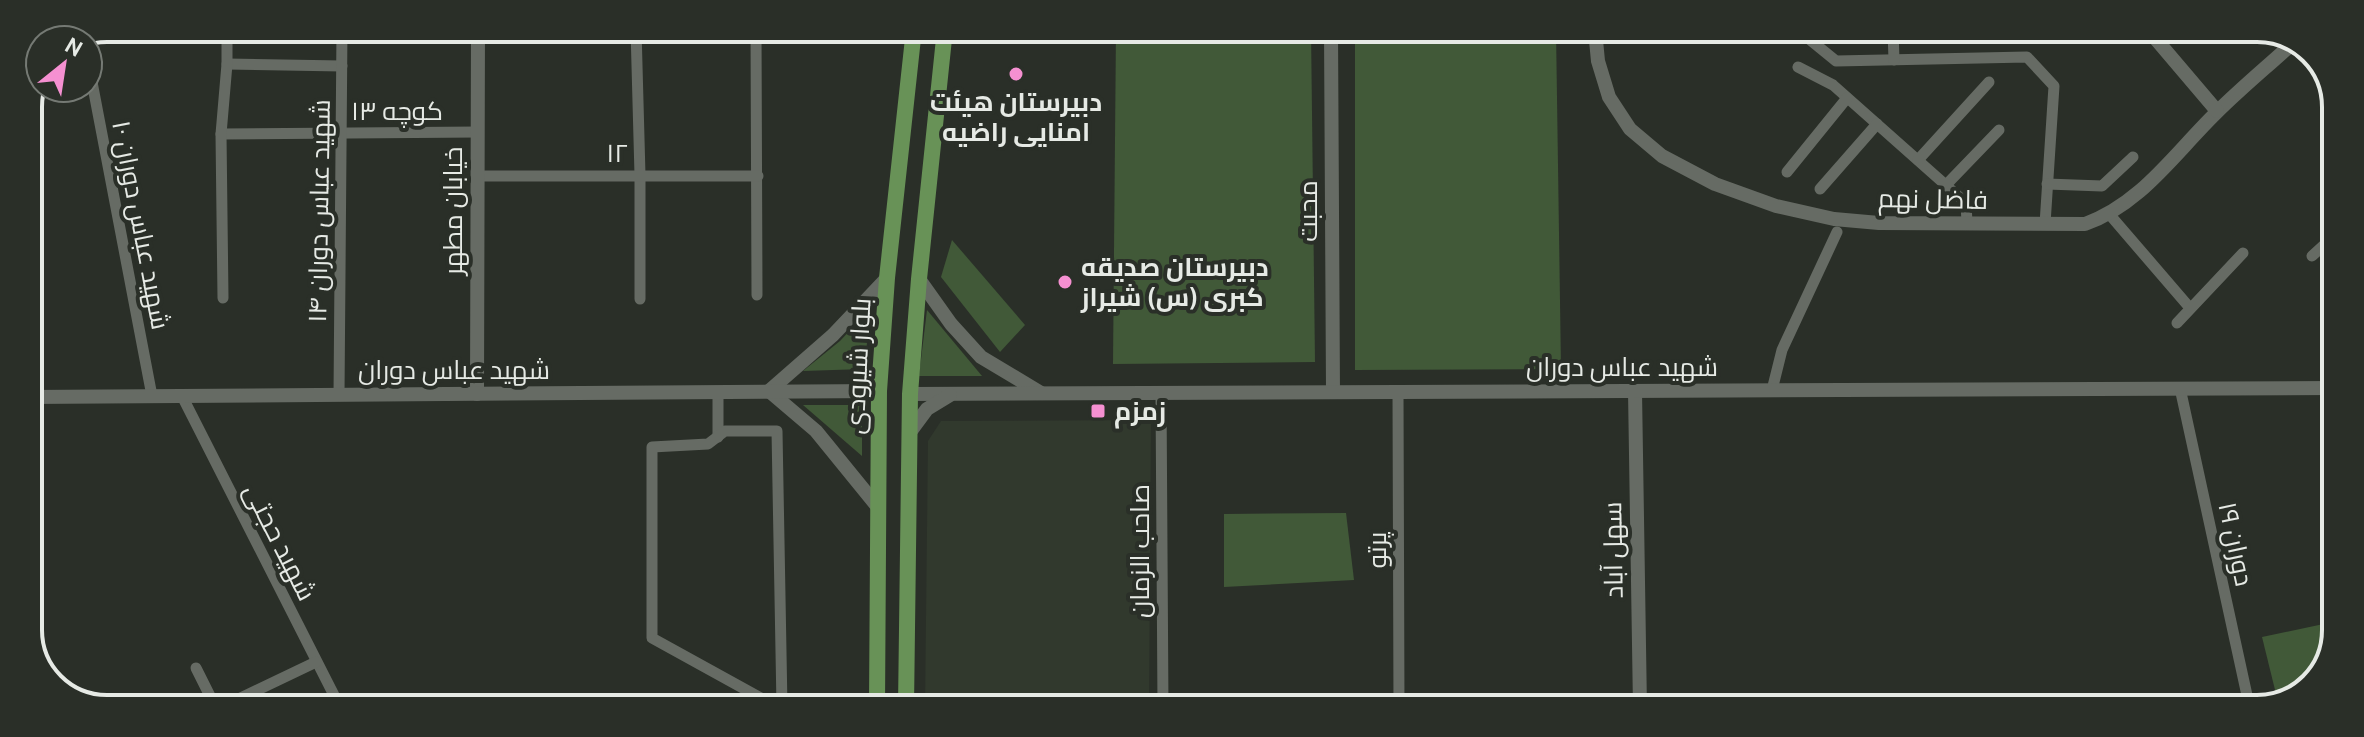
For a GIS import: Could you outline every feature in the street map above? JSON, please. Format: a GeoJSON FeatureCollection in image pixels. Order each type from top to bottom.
{"type":"FeatureCollection","features":[{"type":"Feature","properties":{"kind":"main road","name":"خیابان مطهر"},"geometry":{"type":"LineString","coordinates":[[477,394],[478,42]]}},
{"type":"Feature","properties":{"kind":"main road","name":"بلوار شیرودی"},"geometry":{"type":"LineString","coordinates":[[877,695],[879,391],[887,278],[913,42]]}},
{"type":"Feature","properties":{"kind":"main road","name":"بلوار شیرودی"},"geometry":{"type":"LineString","coordinates":[[906,695],[910,394],[944,42]]}},
{"type":"Feature","properties":{"kind":"main road","name":"محبت"},"geometry":{"type":"LineString","coordinates":[[1331,42],[1333,392]]}},
{"type":"Feature","properties":{"kind":"main road","name":"فاضل نهم"},"geometry":{"type":"LineString","coordinates":[[1596,42],[1598,61],[1609,97],[1630,129],[1662,156],[1715,184],[1776,206],[1834,219],[1879,223],[2085,224],[2110,215],[2135,197],[2217,111],[2286,49]]}},
{"type":"Feature","properties":{"kind":"main road"},"geometry":{"type":"LineString","coordinates":[[2158,42],[2217,111]]}},
{"type":"Feature","properties":{"kind":"main road"},"geometry":{"type":"LineString","coordinates":[[877,506],[816,431],[769,391],[833,335],[887,278]]}},
{"type":"Feature","properties":{"kind":"main road"},"geometry":{"type":"LineString","coordinates":[[919,279],[951,324],[981,357],[1041,393]]}},
{"type":"Feature","properties":{"kind":"main road","name":"شهید عباس دوران"},"geometry":{"type":"LineString","coordinates":[[910,394],[2322,388]]}},
{"type":"Feature","properties":{"kind":"main road","name":"شهید عباس دوران"},"geometry":{"type":"LineString","coordinates":[[42,397],[879,391]]}},
{"type":"Feature","properties":{"kind":"main road","name":"سهل آباد"},"geometry":{"type":"LineString","coordinates":[[1635,391],[1640,695]]}},
{"type":"Feature","properties":{"kind":"main road"},"geometry":{"type":"LineString","coordinates":[[910,432],[927,409],[952,394]]}},
{"type":"Feature","properties":{"kind":"street"},"geometry":{"type":"LineString","coordinates":[[223,298],[221,134],[227,42]]}},
{"type":"Feature","properties":{"kind":"street","name":"شهید عباس دوران ۱۴"},"geometry":{"type":"LineString","coordinates":[[339,395],[342,42]]}},
{"type":"Feature","properties":{"kind":"street"},"geometry":{"type":"LineString","coordinates":[[636,42],[640,299]]}},
{"type":"Feature","properties":{"kind":"street"},"geometry":{"type":"LineString","coordinates":[[756,42],[757,295]]}},
{"type":"Feature","properties":{"kind":"street"},"geometry":{"type":"LineString","coordinates":[[1813,42],[1836,61],[2027,57],[2054,86],[2045,224]]}},
{"type":"Feature","properties":{"kind":"street"},"geometry":{"type":"LineString","coordinates":[[1893,42],[1894,60]]}},
{"type":"Feature","properties":{"kind":"street"},"geometry":{"type":"LineString","coordinates":[[227,64],[342,66]]}},
{"type":"Feature","properties":{"kind":"street"},"geometry":{"type":"LineString","coordinates":[[1798,67],[1833,85],[1966,203],[1967,223]]}},
{"type":"Feature","properties":{"kind":"street"},"geometry":{"type":"LineString","coordinates":[[1918,160],[1989,82]]}},
{"type":"Feature","properties":{"kind":"street"},"geometry":{"type":"LineString","coordinates":[[1787,172],[1847,98]]}},
{"type":"Feature","properties":{"kind":"street","name":"شهید عباس دوران ۱۰"},"geometry":{"type":"LineString","coordinates":[[96,104],[152,396]]}},
{"type":"Feature","properties":{"kind":"street"},"geometry":{"type":"LineString","coordinates":[[1820,189],[1877,124]]}},
{"type":"Feature","properties":{"kind":"street"},"geometry":{"type":"LineString","coordinates":[[1946,185],[1999,130]]}},
{"type":"Feature","properties":{"kind":"street","name":"کوچه ۱۳"},"geometry":{"type":"LineString","coordinates":[[221,134],[478,132]]}},
{"type":"Feature","properties":{"kind":"street"},"geometry":{"type":"LineString","coordinates":[[2047,184],[2102,186],[2133,157]]}},
{"type":"Feature","properties":{"kind":"street","name":"۱۲"},"geometry":{"type":"LineString","coordinates":[[477,176],[758,176]]}},
{"type":"Feature","properties":{"kind":"street"},"geometry":{"type":"LineString","coordinates":[[2110,215],[2190,308]]}},
{"type":"Feature","properties":{"kind":"street"},"geometry":{"type":"LineString","coordinates":[[1772,390],[1782,350],[1837,232]]}},
{"type":"Feature","properties":{"kind":"street"},"geometry":{"type":"LineString","coordinates":[[2312,256],[2322,247]]}},
{"type":"Feature","properties":{"kind":"street"},"geometry":{"type":"LineString","coordinates":[[2177,323],[2243,253]]}},
{"type":"Feature","properties":{"kind":"street","name":"دوران ۱۹"},"geometry":{"type":"LineString","coordinates":[[2180,388],[2247,695]]}},
{"type":"Feature","properties":{"kind":"street","name":"پرتو"},"geometry":{"type":"LineString","coordinates":[[1398,392],[1399,695]]}},
{"type":"Feature","properties":{"kind":"street"},"geometry":{"type":"LineString","coordinates":[[718,393],[718,437]]}},
{"type":"Feature","properties":{"kind":"street","name":"صاحب الزمان"},"geometry":{"type":"LineString","coordinates":[[1161,393],[1163,695]]}},
{"type":"Feature","properties":{"kind":"street","name":"شهید حجتی"},"geometry":{"type":"LineString","coordinates":[[182,396],[334,695]]}},
{"type":"Feature","properties":{"kind":"street"},"geometry":{"type":"LineString","coordinates":[[757,695],[652,638],[652,447],[708,444],[725,431],[777,431],[779,695]]}},
{"type":"Feature","properties":{"kind":"street"},"geometry":{"type":"LineString","coordinates":[[247,695],[316,662]]}},
{"type":"Feature","properties":{"kind":"street"},"geometry":{"type":"LineString","coordinates":[[196,668],[210,695]]}},
{"type":"Feature","properties":{"kind":"shaded area"},"geometry":{"type":"Polygon","coordinates":[[[1151,420],[1149,695],[925,695],[928,441],[941,421],[1151,420]]]}},
{"type":"Feature","properties":{"kind":"green space"},"geometry":{"type":"Polygon","coordinates":[[[1116,42],[1311,42],[1315,362],[1113,364],[1116,42]]]}},
{"type":"Feature","properties":{"kind":"green space"},"geometry":{"type":"Polygon","coordinates":[[[1355,42],[1556,42],[1561,369],[1355,370],[1355,42]]]}},
{"type":"Feature","properties":{"kind":"green space"},"geometry":{"type":"Polygon","coordinates":[[[952,240],[1025,325],[1000,352],[941,277],[952,240]]]}},
{"type":"Feature","properties":{"kind":"green space"},"geometry":{"type":"Polygon","coordinates":[[[871,308],[864,369],[803,371],[840,341],[871,308]]]}},
{"type":"Feature","properties":{"kind":"green space"},"geometry":{"type":"Polygon","coordinates":[[[927,310],[982,376],[919,376],[927,310]]]}},
{"type":"Feature","properties":{"kind":"green space"},"geometry":{"type":"Polygon","coordinates":[[[803,405],[862,405],[862,456],[803,405]]]}},
{"type":"Feature","properties":{"kind":"green space"},"geometry":{"type":"Polygon","coordinates":[[[1346,513],[1354,580],[1224,587],[1224,514],[1346,513]]]}},
{"type":"Feature","properties":{"kind":"green space"},"geometry":{"type":"Polygon","coordinates":[[[2322,624],[2320,647],[2311,666],[2296,682],[2276,693],[2262,637],[2322,624]]]}},
{"type":"Feature","properties":{"kind":"place","name":"دبیرستان هیئت امنایی راضیه"},"geometry":{"type":"Point","coordinates":[1016,74]}},
{"type":"Feature","properties":{"kind":"place","name":"دبیرستان صدیقه کبری (س) شیراز"},"geometry":{"type":"Point","coordinates":[1065,282]}},
{"type":"Feature","properties":{"kind":"place","name":"زمزم"},"geometry":{"type":"Point","coordinates":[1098,411]}}]}
